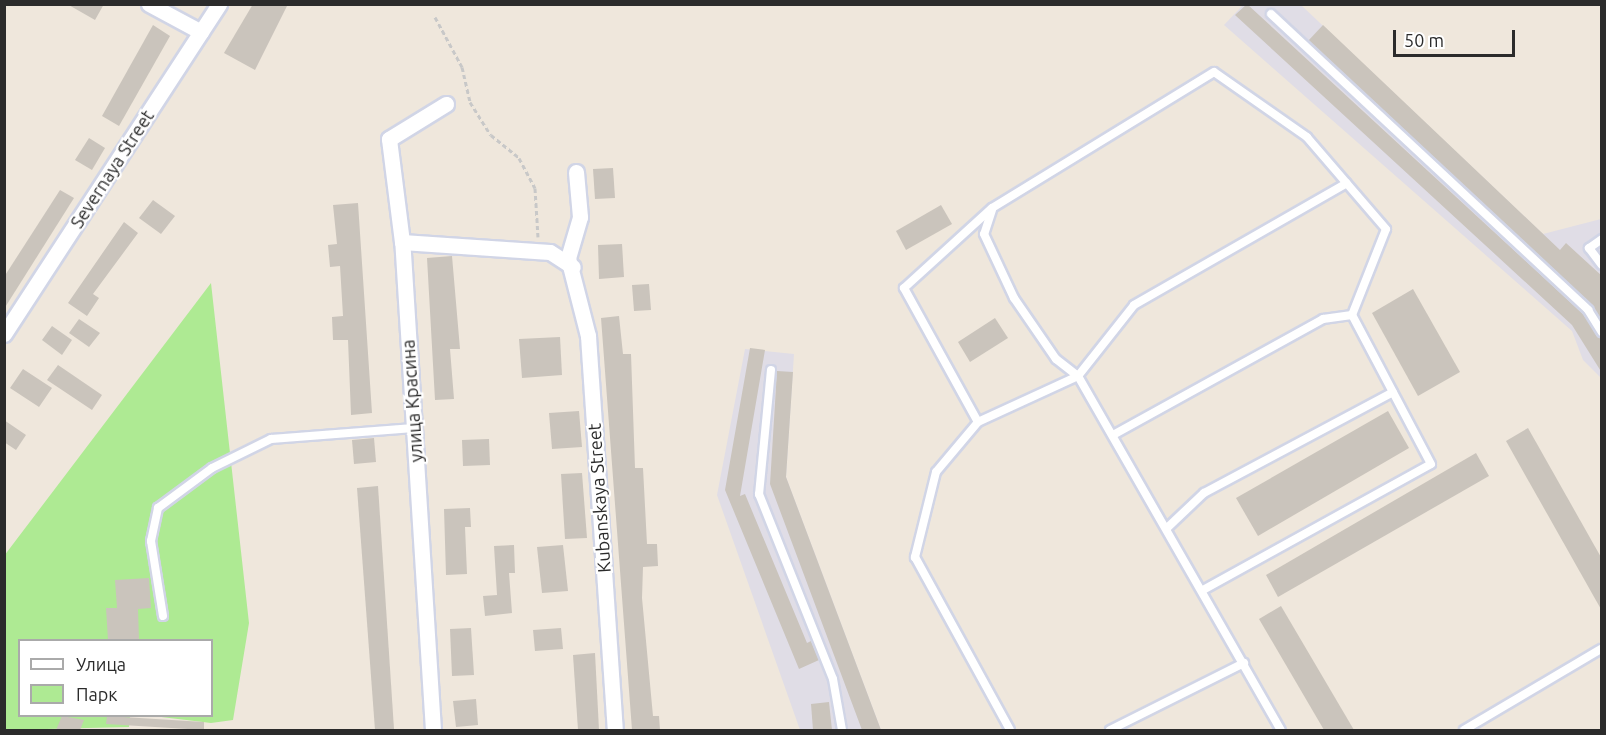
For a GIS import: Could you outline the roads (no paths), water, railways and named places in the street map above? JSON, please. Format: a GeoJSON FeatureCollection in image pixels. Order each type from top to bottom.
{"type":"FeatureCollection","features":[{"type":"Feature","properties":{"kind":"street"},"geometry":{"type":"LineString","coordinates":[[149,4],[201,32]]}},
{"type":"Feature","properties":{"kind":"street","name":"Severnaya Street"},"geometry":{"type":"LineString","coordinates":[[4,334],[219,4]]}},
{"type":"Feature","properties":{"kind":"street","name":"улица Красина"},"geometry":{"type":"LineString","coordinates":[[433,730],[402,242],[389,139],[446,104]]}},
{"type":"Feature","properties":{"kind":"street","name":"Kubanskaya Street"},"geometry":{"type":"LineString","coordinates":[[576,172],[580,217],[568,258],[573,267],[588,336],[615,730]]}},
{"type":"Feature","properties":{"kind":"street"},"geometry":{"type":"LineString","coordinates":[[402,242],[539,251],[573,267]]}},
{"type":"Feature","properties":{"kind":"lane"},"geometry":{"type":"LineString","coordinates":[[1272,14],[1588,310],[1602,332]]}},
{"type":"Feature","properties":{"kind":"lane"},"geometry":{"type":"LineString","coordinates":[[978,422],[904,288],[992,208],[1214,72],[1308,137],[1386,229],[1352,315],[1431,464],[1203,590]]}},
{"type":"Feature","properties":{"kind":"lane"},"geometry":{"type":"LineString","coordinates":[[1010,730],[915,557],[936,472],[978,422],[1078,376],[1134,305],[1347,183]]}},
{"type":"Feature","properties":{"kind":"lane"},"geometry":{"type":"LineString","coordinates":[[992,208],[984,234],[1014,298],[1056,358],[1078,376],[1203,590],[1245,667]]}},
{"type":"Feature","properties":{"kind":"lane"},"geometry":{"type":"LineString","coordinates":[[1602,239],[1589,249],[1602,265]]}},
{"type":"Feature","properties":{"kind":"lane"},"geometry":{"type":"LineString","coordinates":[[1113,435],[1323,319],[1352,315]]}},
{"type":"Feature","properties":{"kind":"lane"},"geometry":{"type":"LineString","coordinates":[[771,370],[759,494],[833,679],[842,730]]}},
{"type":"Feature","properties":{"kind":"lane"},"geometry":{"type":"LineString","coordinates":[[1165,524],[1204,493],[1393,392]]}},
{"type":"Feature","properties":{"kind":"lane"},"geometry":{"type":"LineString","coordinates":[[163,616],[151,541],[158,508],[212,468],[271,439],[414,428]]}},
{"type":"Feature","properties":{"kind":"lane"},"geometry":{"type":"LineString","coordinates":[[1165,524],[1281,730]]}},
{"type":"Feature","properties":{"kind":"lane"},"geometry":{"type":"LineString","coordinates":[[1464,730],[1601,649]]}},
{"type":"Feature","properties":{"kind":"lane"},"geometry":{"type":"LineString","coordinates":[[1110,730],[1245,667]]}}]}
